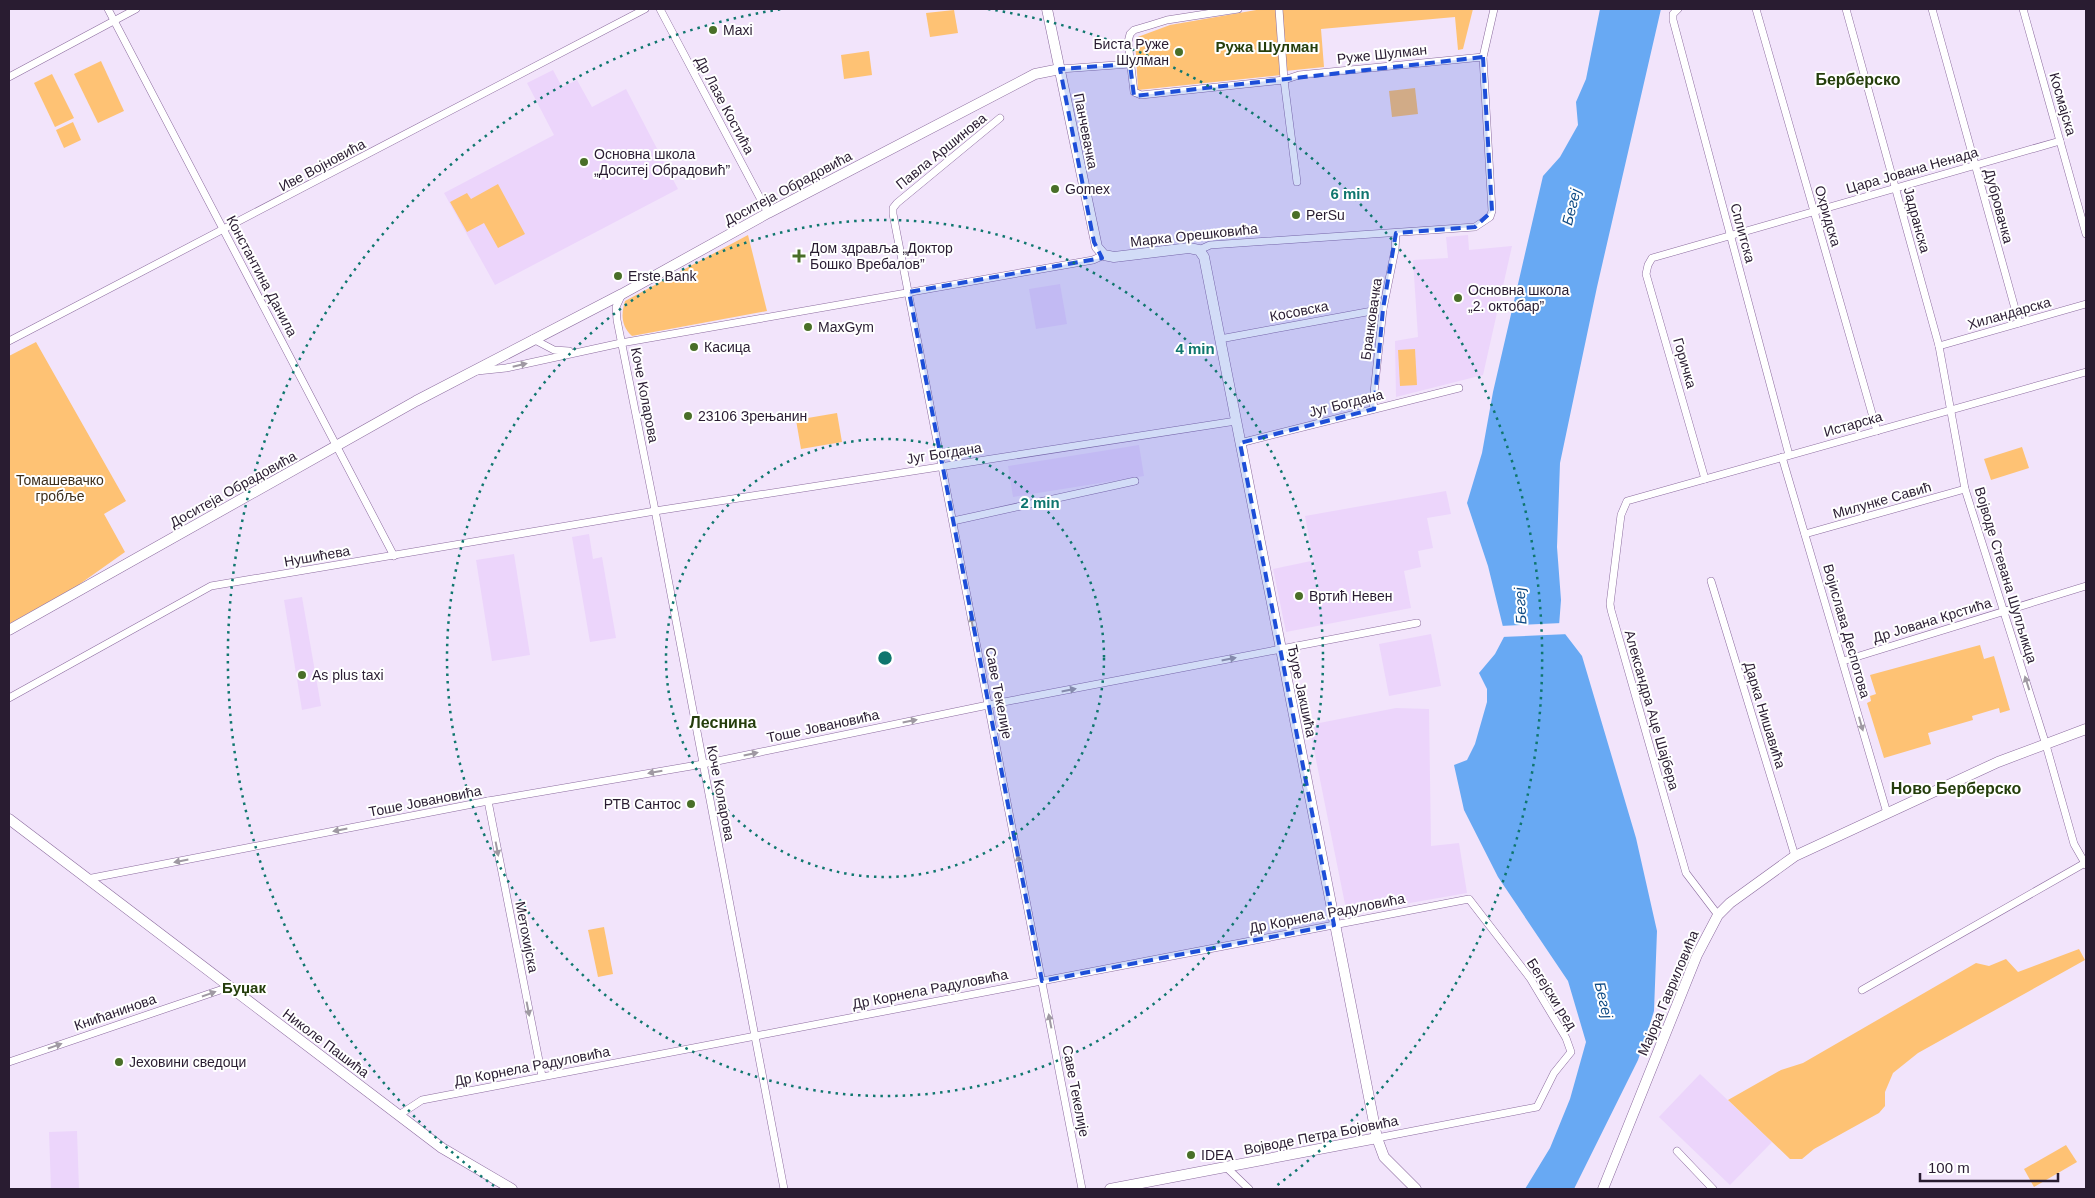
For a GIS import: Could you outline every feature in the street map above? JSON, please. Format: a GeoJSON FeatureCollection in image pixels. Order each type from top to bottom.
{"type":"FeatureCollection","features":[{"type":"Feature","properties":{"kind":"street","name":"Константина Данила"},"geometry":{"type":"LineString","coordinates":[[108,9],[394,556]]}},
{"type":"Feature","properties":{"kind":"street"},"geometry":{"type":"LineString","coordinates":[[9,77],[136,9]]}},
{"type":"Feature","properties":{"kind":"street","name":"Иве Војновића"},"geometry":{"type":"LineString","coordinates":[[9,341],[645,9]]}},
{"type":"Feature","properties":{"kind":"street","name":"Др Лазе Костића"},"geometry":{"type":"LineString","coordinates":[[660,9],[768,213]]}},
{"type":"Feature","properties":{"kind":"street","name":"Панчевачка"},"geometry":{"type":"LineString","coordinates":[[1047,9],[1094,242],[1104,255]]}},
{"type":"Feature","properties":{"kind":"street","name":"Руже Шулман"},"geometry":{"type":"LineString","coordinates":[[1238,9],[1167,20],[1134,30],[1130,34],[1128,42],[1133,89],[1136,94],[1284,80],[1298,75],[1483,57]]}},
{"type":"Feature","properties":{"kind":"street"},"geometry":{"type":"LineString","coordinates":[[1279,9],[1284,80],[1297,182]]}},
{"type":"Feature","properties":{"kind":"street"},"geometry":{"type":"LineString","coordinates":[[1483,57],[1494,9]]}},
{"type":"Feature","properties":{"kind":"street","name":"Сплитска"},"geometry":{"type":"LineString","coordinates":[[1678,9],[1674,11],[1672,16],[1786,456]]}},
{"type":"Feature","properties":{"kind":"street","name":"Охридска"},"geometry":{"type":"LineString","coordinates":[[1756,9],[1877,431]]}},
{"type":"Feature","properties":{"kind":"street","name":"Јадранска"},"geometry":{"type":"LineString","coordinates":[[1846,9],[1939,346],[1951,410]]}},
{"type":"Feature","properties":{"kind":"street","name":"Дубровачка"},"geometry":{"type":"LineString","coordinates":[[1932,9],[2019,323]]}},
{"type":"Feature","properties":{"kind":"street","name":"Космајска"},"geometry":{"type":"LineString","coordinates":[[2023,9],[2086,234]]}},
{"type":"Feature","properties":{"kind":"street","name":"Марка Орешковића"},"geometry":{"type":"LineString","coordinates":[[909,292],[1093,260],[1104,255],[1119,256],[1189,248],[1198,250],[1210,245],[1475,227],[1490,218],[1492,211],[1483,57]]}},
{"type":"Feature","properties":{"kind":"street"},"geometry":{"type":"LineString","coordinates":[[1060,69],[1130,64]]}},
{"type":"Feature","properties":{"kind":"street","name":"Доситеја Обрадовића"},"geometry":{"type":"LineString","coordinates":[[9,630],[472,372],[622,294],[768,213],[1034,74],[1060,69]]}},
{"type":"Feature","properties":{"kind":"street","name":"Павла Аршинова"},"geometry":{"type":"LineString","coordinates":[[897,203],[1000,118]]}},
{"type":"Feature","properties":{"kind":"street","name":"Цара Јована Ненада"},"geometry":{"type":"LineString","coordinates":[[1655,256],[2060,141]]}},
{"type":"Feature","properties":{"kind":"street","name":"Саве Текелије"},"geometry":{"type":"LineString","coordinates":[[897,203],[893,208],[893,214],[1082,1189]]}},
{"type":"Feature","properties":{"kind":"street","name":"Бранковачка"},"geometry":{"type":"LineString","coordinates":[[1374,409],[1373,402],[1383,309],[1395,250],[1396,233]]}},
{"type":"Feature","properties":{"kind":"street","name":"Ђуре Јакшића"},"geometry":{"type":"LineString","coordinates":[[1198,250],[1204,257],[1376,1138],[1384,1157],[1416,1189]]}},
{"type":"Feature","properties":{"kind":"street","name":"Горичка"},"geometry":{"type":"LineString","coordinates":[[1655,256],[1648,265],[1646,274],[1705,479]]}},
{"type":"Feature","properties":{"kind":"street","name":"Коче Коларова"},"geometry":{"type":"LineString","coordinates":[[577,352],[909,292]]}},
{"type":"Feature","properties":{"kind":"street","name":"Коче Коларова"},"geometry":{"type":"LineString","coordinates":[[622,294],[618,300],[616,314],[621,343],[655,511],[784,1189]]}},
{"type":"Feature","properties":{"kind":"street","name":"Хиландарска"},"geometry":{"type":"LineString","coordinates":[[1939,346],[2086,304]]}},
{"type":"Feature","properties":{"kind":"street","name":"Косовска"},"geometry":{"type":"LineString","coordinates":[[1220,339],[1383,309]]}},
{"type":"Feature","properties":{"kind":"street"},"geometry":{"type":"LineString","coordinates":[[533,339],[554,350],[577,352]]}},
{"type":"Feature","properties":{"kind":"street","name":"Доситеја Обрадовића"},"geometry":{"type":"LineString","coordinates":[[472,372],[506,368],[577,352]]}},
{"type":"Feature","properties":{"kind":"street","name":"Истарска"},"geometry":{"type":"LineString","coordinates":[[1626,501],[2086,372]]}},
{"type":"Feature","properties":{"kind":"street","name":"Југ Богдана"},"geometry":{"type":"LineString","coordinates":[[1240,443],[1459,388]]}},
{"type":"Feature","properties":{"kind":"street","name":"Војводе Стевана Шупљикца"},"geometry":{"type":"LineString","coordinates":[[1951,410],[1965,489],[2046,745],[2074,844],[2086,864]]}},
{"type":"Feature","properties":{"kind":"street","name":"Југ Богдана"},"geometry":{"type":"LineString","coordinates":[[655,511],[1236,420]]}},
{"type":"Feature","properties":{"kind":"street","name":"Војислава Деспотова"},"geometry":{"type":"LineString","coordinates":[[1786,456],[1805,534],[1887,812]]}},
{"type":"Feature","properties":{"kind":"street"},"geometry":{"type":"LineString","coordinates":[[953,521],[1135,481]]}},
{"type":"Feature","properties":{"kind":"street","name":"Милунке Савић"},"geometry":{"type":"LineString","coordinates":[[1805,534],[1965,489]]}},
{"type":"Feature","properties":{"kind":"street","name":"Александра Аце Шајбера"},"geometry":{"type":"LineString","coordinates":[[1626,501],[1621,515],[1610,604],[1611,610],[1686,873],[1718,915]]}},
{"type":"Feature","properties":{"kind":"street","name":"Нушићева"},"geometry":{"type":"LineString","coordinates":[[9,698],[211,586],[655,511]]}},
{"type":"Feature","properties":{"kind":"street","name":"Дарка Нишавића"},"geometry":{"type":"LineString","coordinates":[[1711,581],[1795,856]]}},
{"type":"Feature","properties":{"kind":"street","name":"Др Јована Крстића"},"geometry":{"type":"LineString","coordinates":[[1843,661],[2086,586]]}},
{"type":"Feature","properties":{"kind":"street","name":"Тоше Јовановића"},"geometry":{"type":"LineString","coordinates":[[87,879],[488,801],[703,764],[988,705],[1417,623]]}},
{"type":"Feature","properties":{"kind":"street","name":"Мајора Гавриловића"},"geometry":{"type":"LineString","coordinates":[[1603,1189],[1697,955],[1718,915],[1730,902],[1795,856],[1998,762],[2086,729]]}},
{"type":"Feature","properties":{"kind":"street","name":"Метохијска"},"geometry":{"type":"LineString","coordinates":[[488,801],[542,1076]]}},
{"type":"Feature","properties":{"kind":"street","name":"Николе Пашића"},"geometry":{"type":"LineString","coordinates":[[9,819],[442,1148],[512,1189]]}},
{"type":"Feature","properties":{"kind":"street"},"geometry":{"type":"LineString","coordinates":[[1862,990],[2086,864]]}},
{"type":"Feature","properties":{"kind":"street","name":"Др Корнела Радуловића"},"geometry":{"type":"LineString","coordinates":[[399,1115],[422,1100],[1469,899]]}},
{"type":"Feature","properties":{"kind":"street","name":"Бегејски ред"},"geometry":{"type":"LineString","coordinates":[[1469,899],[1530,978],[1566,1038],[1571,1052],[1554,1073],[1537,1107]]}},
{"type":"Feature","properties":{"kind":"street","name":"Книћанинова"},"geometry":{"type":"LineString","coordinates":[[9,1062],[229,986]]}},
{"type":"Feature","properties":{"kind":"street","name":"Војводе Петра Бојовића"},"geometry":{"type":"LineString","coordinates":[[1110,1189],[1537,1107]]}},
{"type":"Feature","properties":{"kind":"street"},"geometry":{"type":"LineString","coordinates":[[1677,1151],[1713,1189]]}},
{"type":"Feature","properties":{"kind":"street"},"geometry":{"type":"LineString","coordinates":[[1226,1167],[1249,1189]]}},
{"type":"Feature","properties":{"kind":"highlighted area"},"geometry":{"type":"Polygon","coordinates":[[[1483,57],[1492,211],[1475,227],[1396,233],[1383,309],[1374,409],[1240,443],[1334,925],[1042,981],[909,292],[1102,258],[1094,242],[1060,69],[1130,64],[1134,96],[1483,57]]]}},
{"type":"Feature","properties":{"kind":"shaded area","name":"Основна школа „Доситеј Обрадовић”"},"geometry":{"type":"Polygon","coordinates":[[[553,70],[562,87],[577,80],[592,107],[626,89],[678,189],[495,285],[444,193],[554,135],[527,83],[553,70]]]}},
{"type":"Feature","properties":{"kind":"shaded area","name":"Основна школа „2. октобар”"},"geometry":{"type":"Polygon","coordinates":[[[1468,235],[1469,250],[1512,246],[1483,375],[1396,397],[1395,341],[1418,337],[1413,260],[1448,258],[1446,237],[1468,235]]]}},
{"type":"Feature","properties":{"kind":"shaded area"},"geometry":{"type":"Polygon","coordinates":[[[1060,284],[1067,324],[1036,329],[1029,289],[1060,284]]]}},
{"type":"Feature","properties":{"kind":"shaded area"},"geometry":{"type":"Polygon","coordinates":[[[1139,445],[1144,476],[1013,497],[1008,466],[1139,445]]]}},
{"type":"Feature","properties":{"kind":"shaded area"},"geometry":{"type":"Polygon","coordinates":[[[1446,491],[1451,514],[1427,518],[1433,548],[1418,551],[1421,567],[1404,571],[1411,608],[1286,632],[1273,569],[1311,561],[1323,613],[1305,516],[1446,491]]]}},
{"type":"Feature","properties":{"kind":"shaded area"},"geometry":{"type":"Polygon","coordinates":[[[589,534],[593,559],[602,557],[616,638],[590,642],[572,537],[589,534]]]}},
{"type":"Feature","properties":{"kind":"shaded area"},"geometry":{"type":"Polygon","coordinates":[[[514,554],[530,655],[492,661],[476,560],[514,554]]]}},
{"type":"Feature","properties":{"kind":"shaded area"},"geometry":{"type":"Polygon","coordinates":[[[302,597],[321,706],[302,710],[284,600],[302,597]]]}},
{"type":"Feature","properties":{"kind":"shaded area"},"geometry":{"type":"Polygon","coordinates":[[[1431,634],[1441,686],[1389,696],[1379,644],[1431,634]]]}},
{"type":"Feature","properties":{"kind":"shaded area"},"geometry":{"type":"Polygon","coordinates":[[[1396,708],[1429,709],[1431,846],[1459,843],[1467,893],[1347,914],[1309,725],[1396,708]]]}},
{"type":"Feature","properties":{"kind":"shaded area"},"geometry":{"type":"Polygon","coordinates":[[[1700,1074],[1772,1142],[1730,1185],[1659,1117],[1700,1074]]]}},
{"type":"Feature","properties":{"kind":"shaded area"},"geometry":{"type":"Polygon","coordinates":[[[77,1131],[79,1189],[51,1189],[49,1132],[77,1131]]]}},
{"type":"Feature","properties":{"kind":"green space"},"geometry":{"type":"Polygon","coordinates":[[[1262,9],[1276,9],[1281,75],[1138,90],[1135,38],[1170,25],[1262,9]]]}},
{"type":"Feature","properties":{"kind":"green space"},"geometry":{"type":"Polygon","coordinates":[[[1280,9],[1473,9],[1463,49],[1458,50],[1455,17],[1321,29],[1324,67],[1285,71],[1280,9]]]}},
{"type":"Feature","properties":{"kind":"green space"},"geometry":{"type":"Polygon","coordinates":[[[954,10],[958,33],[930,37],[926,13],[954,10]]]}},
{"type":"Feature","properties":{"kind":"green space"},"geometry":{"type":"Polygon","coordinates":[[[869,51],[872,75],[844,79],[841,55],[869,51]]]}},
{"type":"Feature","properties":{"kind":"green space"},"geometry":{"type":"Polygon","coordinates":[[[101,61],[124,111],[98,123],[74,74],[101,61]]]}},
{"type":"Feature","properties":{"kind":"green space"},"geometry":{"type":"Polygon","coordinates":[[[52,74],[74,118],[55,127],[34,83],[52,74]]]}},
{"type":"Feature","properties":{"kind":"green space"},"geometry":{"type":"Polygon","coordinates":[[[1415,88],[1418,114],[1392,117],[1389,91],[1415,88]]]}},
{"type":"Feature","properties":{"kind":"green space"},"geometry":{"type":"Polygon","coordinates":[[[73,122],[81,140],[64,148],[56,130],[73,122]]]}},
{"type":"Feature","properties":{"kind":"green space"},"geometry":{"type":"Polygon","coordinates":[[[498,184],[525,234],[498,248],[484,223],[467,232],[450,202],[467,193],[471,199],[498,184]]]}},
{"type":"Feature","properties":{"kind":"green space"},"geometry":{"type":"Polygon","coordinates":[[[748,235],[767,311],[632,336],[628,332],[623,320],[625,301],[748,235]]]}},
{"type":"Feature","properties":{"kind":"green space","name":"Томашевачко гробље"},"geometry":{"type":"Polygon","coordinates":[[[36,342],[126,501],[104,514],[125,552],[77,586],[9,624],[9,356],[36,342]]]}},
{"type":"Feature","properties":{"kind":"green space"},"geometry":{"type":"Polygon","coordinates":[[[1415,349],[1417,385],[1400,386],[1398,350],[1415,349]]]}},
{"type":"Feature","properties":{"kind":"green space"},"geometry":{"type":"Polygon","coordinates":[[[837,413],[842,442],[801,449],[796,420],[837,413]]]}},
{"type":"Feature","properties":{"kind":"green space"},"geometry":{"type":"Polygon","coordinates":[[[2022,447],[2029,468],[1991,480],[1984,459],[2022,447]]]}},
{"type":"Feature","properties":{"kind":"green space"},"geometry":{"type":"Polygon","coordinates":[[[1980,645],[1984,659],[1994,656],[2010,710],[2000,713],[1999,708],[1972,716],[1973,720],[1928,733],[1931,744],[1884,758],[1867,703],[1871,701],[1870,696],[1876,694],[1870,675],[1980,645]]]}},
{"type":"Feature","properties":{"kind":"green space"},"geometry":{"type":"Polygon","coordinates":[[[604,927],[613,974],[598,977],[588,930],[604,927]]]}},
{"type":"Feature","properties":{"kind":"green space"},"geometry":{"type":"Polygon","coordinates":[[[2079,949],[2085,960],[1918,1053],[1893,1073],[1885,1092],[1885,1106],[1879,1113],[1814,1149],[1802,1159],[1790,1159],[1728,1100],[1781,1070],[1803,1063],[1976,963],[1989,966],[2006,959],[2018,972],[2079,949]]]}},
{"type":"Feature","properties":{"kind":"green space"},"geometry":{"type":"Polygon","coordinates":[[[2066,1145],[2077,1162],[2034,1187],[2024,1169],[2066,1145]]]}},
{"type":"Feature","properties":{"kind":"water","name":"Бегеј"},"geometry":{"type":"Polygon","coordinates":[[[1600,9],[1661,9],[1597,287],[1560,463],[1557,547],[1561,600],[1559,626],[1582,656],[1636,838],[1657,931],[1654,1011],[1638,1060],[1574,1189],[1525,1189],[1550,1148],[1570,1099],[1586,1042],[1568,981],[1498,877],[1464,810],[1454,765],[1467,760],[1475,744],[1487,702],[1487,689],[1479,673],[1495,654],[1505,635],[1488,566],[1467,503],[1482,453],[1493,392],[1543,176],[1560,157],[1578,125],[1576,102],[1586,79],[1600,9]]]}},
{"type":"Feature","properties":{"kind":"pier"},"geometry":{"type":"Polygon","coordinates":[[[1562,623],[1569,634],[1501,637],[1500,626],[1562,623]]]}},
{"type":"Feature","properties":{"kind":"place","name":"Maxi"},"geometry":{"type":"Point","coordinates":[713,30]}},
{"type":"Feature","properties":{"kind":"place","name":"Биста Руже Шулман"},"geometry":{"type":"Point","coordinates":[1179,52]}},
{"type":"Feature","properties":{"kind":"place","name":"Основна школа „Доситеј Обрадовић”"},"geometry":{"type":"Point","coordinates":[584,162]}},
{"type":"Feature","properties":{"kind":"place","name":"Gomex"},"geometry":{"type":"Point","coordinates":[1055,189]}},
{"type":"Feature","properties":{"kind":"place","name":"PerSu"},"geometry":{"type":"Point","coordinates":[1296,215]}},
{"type":"Feature","properties":{"kind":"place","name":"Дом здравља „Доктор Бошко Вребалов”"},"geometry":{"type":"Point","coordinates":[799,256]}},
{"type":"Feature","properties":{"kind":"place","name":"Erste Bank"},"geometry":{"type":"Point","coordinates":[618,276]}},
{"type":"Feature","properties":{"kind":"place","name":"Основна школа „2. октобар”"},"geometry":{"type":"Point","coordinates":[1458,298]}},
{"type":"Feature","properties":{"kind":"place","name":"MaxGym"},"geometry":{"type":"Point","coordinates":[808,327]}},
{"type":"Feature","properties":{"kind":"place","name":"Касица"},"geometry":{"type":"Point","coordinates":[694,347]}},
{"type":"Feature","properties":{"kind":"place","name":"23106 Зрењанин"},"geometry":{"type":"Point","coordinates":[688,416]}},
{"type":"Feature","properties":{"kind":"place","name":"Вртић Невен"},"geometry":{"type":"Point","coordinates":[1299,596]}},
{"type":"Feature","properties":{"kind":"place","name":"As plus taxi"},"geometry":{"type":"Point","coordinates":[302,675]}},
{"type":"Feature","properties":{"kind":"place","name":"РТВ Сантос"},"geometry":{"type":"Point","coordinates":[691,804]}},
{"type":"Feature","properties":{"kind":"place","name":"Јеховини сведоци"},"geometry":{"type":"Point","coordinates":[119,1062]}},
{"type":"Feature","properties":{"kind":"place","name":"IDEA"},"geometry":{"type":"Point","coordinates":[1191,1155]}},
{"type":"Feature","properties":{"kind":"district","name":"Ружа Шулман"},"geometry":{"type":"Point","coordinates":[1267,46]}},
{"type":"Feature","properties":{"kind":"district","name":"Берберско"},"geometry":{"type":"Point","coordinates":[1858,79]}},
{"type":"Feature","properties":{"kind":"district","name":"Леснина"},"geometry":{"type":"Point","coordinates":[723,722]}},
{"type":"Feature","properties":{"kind":"district","name":"Ново Берберско"},"geometry":{"type":"Point","coordinates":[1956,788]}},
{"type":"Feature","properties":{"kind":"district","name":"Буџак"},"geometry":{"type":"Point","coordinates":[244,987]}}]}
